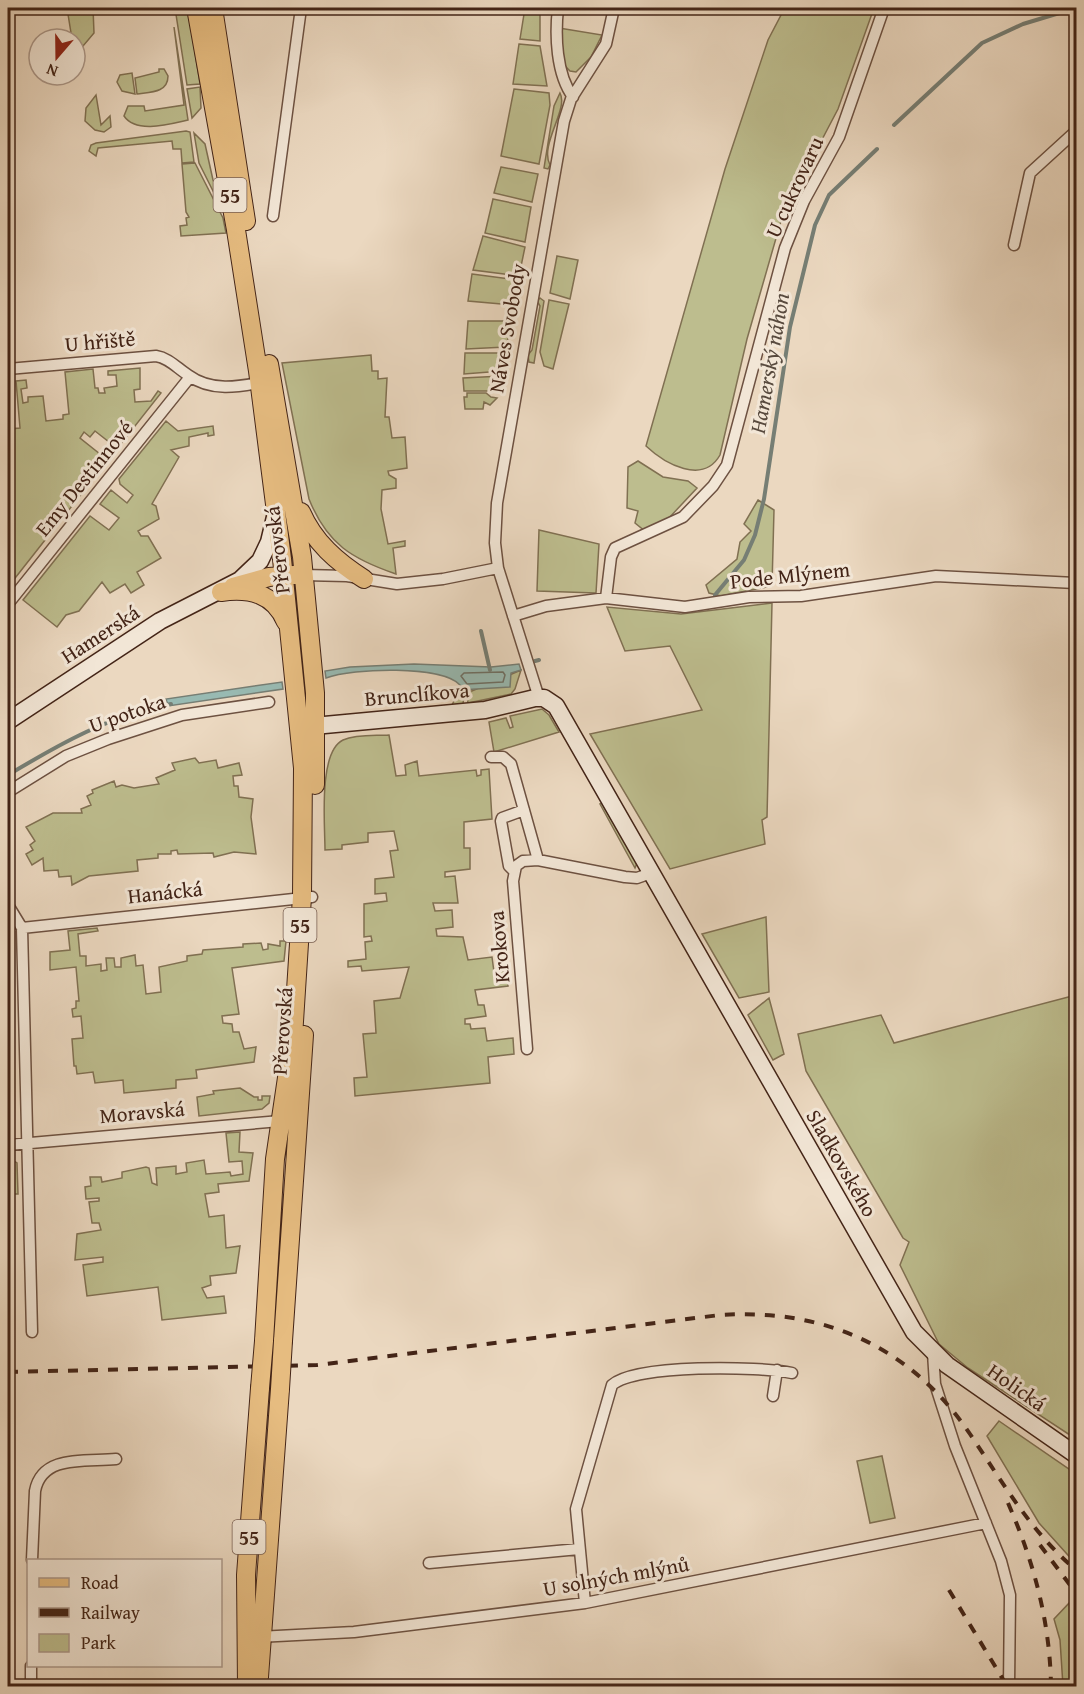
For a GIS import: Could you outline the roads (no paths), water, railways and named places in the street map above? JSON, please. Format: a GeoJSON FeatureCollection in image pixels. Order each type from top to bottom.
{"type":"FeatureCollection","features":[{"type":"Feature","properties":{"kind":"main road","name":"Přerovská"},"geometry":{"type":"LineString","coordinates":[[196,8],[265,382],[292,490],[315,693],[307,727],[303,776],[307,897],[280,1389],[255,1637],[247,1686]]}},
{"type":"Feature","properties":{"kind":"main road","name":"Přerovská"},"geometry":{"type":"LineString","coordinates":[[213,8],[265,382],[290,638],[307,727]]}},
{"type":"Feature","properties":{"kind":"main road"},"geometry":{"type":"LineString","coordinates":[[292,490],[305,522],[318,542],[364,579]]}},
{"type":"Feature","properties":{"kind":"main road"},"geometry":{"type":"LineString","coordinates":[[220,592],[251,581],[303,575]]}},
{"type":"Feature","properties":{"kind":"main road"},"geometry":{"type":"LineString","coordinates":[[220,592],[245,590],[267,597],[281,612],[290,638]]}},
{"type":"Feature","properties":{"kind":"main road","name":"Přerovská"},"geometry":{"type":"LineString","coordinates":[[259,1686],[246,1575],[280,1121],[293,1037],[307,897]]}},
{"type":"Feature","properties":{"kind":"street"},"geometry":{"type":"LineString","coordinates":[[273,216],[301,8]]}},
{"type":"Feature","properties":{"kind":"street"},"geometry":{"type":"LineString","coordinates":[[558,8],[557,38],[565,84],[573,97]]}},
{"type":"Feature","properties":{"kind":"street","name":"Náves Svobody"},"geometry":{"type":"LineString","coordinates":[[539,698],[498,568],[495,529],[499,485],[561,136],[573,97],[604,46],[614,8]]}},
{"type":"Feature","properties":{"kind":"street","name":"U cukrovaru"},"geometry":{"type":"LineString","coordinates":[[606,598],[611,557],[615,548],[683,517],[713,486],[732,454],[785,248],[804,201],[839,137],[884,8]]}},
{"type":"Feature","properties":{"kind":"street"},"geometry":{"type":"LineString","coordinates":[[1014,245],[1030,173],[1077,130]]}},
{"type":"Feature","properties":{"kind":"street","name":"U hřiště"},"geometry":{"type":"LineString","coordinates":[[8,369],[156,356],[168,360],[190,377]]}},
{"type":"Feature","properties":{"kind":"street"},"geometry":{"type":"LineString","coordinates":[[190,377],[211,386],[235,387],[265,382]]}},
{"type":"Feature","properties":{"kind":"street","name":"Emy Destinnové"},"geometry":{"type":"LineString","coordinates":[[8,604],[190,377]]}},
{"type":"Feature","properties":{"kind":"street","name":"Hamerská"},"geometry":{"type":"LineString","coordinates":[[8,721],[160,621],[220,592],[246,575],[260,561],[269,542],[276,510]]}},
{"type":"Feature","properties":{"kind":"street"},"geometry":{"type":"LineString","coordinates":[[303,575],[340,575],[410,583],[498,568]]}},
{"type":"Feature","properties":{"kind":"street","name":"Pode Mlýnem"},"geometry":{"type":"LineString","coordinates":[[513,616],[546,606],[606,598],[685,607],[749,597],[801,596],[936,576],[1075,583]]}},
{"type":"Feature","properties":{"kind":"street","name":"Brunclíkova"},"geometry":{"type":"LineString","coordinates":[[307,727],[485,710],[539,698]]}},
{"type":"Feature","properties":{"kind":"street","name":"Sladkovského"},"geometry":{"type":"LineString","coordinates":[[539,698],[556,706],[902,1315],[933,1353]]}},
{"type":"Feature","properties":{"kind":"street","name":"U potoka"},"geometry":{"type":"LineString","coordinates":[[8,792],[66,756],[108,739],[182,715],[269,702]]}},
{"type":"Feature","properties":{"kind":"street"},"geometry":{"type":"LineString","coordinates":[[491,757],[508,759],[538,860]]}},
{"type":"Feature","properties":{"kind":"street","name":"Krokova"},"geometry":{"type":"LineString","coordinates":[[524,810],[502,818],[501,821],[509,866],[513,870],[527,1049]]}},
{"type":"Feature","properties":{"kind":"street"},"geometry":{"type":"LineString","coordinates":[[513,870],[523,861],[538,860],[624,877],[637,878],[651,873]]}},
{"type":"Feature","properties":{"kind":"street","name":"Hanácká"},"geometry":{"type":"LineString","coordinates":[[22,928],[307,897]]}},
{"type":"Feature","properties":{"kind":"street"},"geometry":{"type":"LineString","coordinates":[[8,905],[22,928],[32,1332]]}},
{"type":"Feature","properties":{"kind":"street","name":"Moravská"},"geometry":{"type":"LineString","coordinates":[[8,1145],[280,1121]]}},
{"type":"Feature","properties":{"kind":"street"},"geometry":{"type":"LineString","coordinates":[[933,1353],[935,1384],[955,1446],[986,1523],[1010,1595],[1009,1686]]}},
{"type":"Feature","properties":{"kind":"street","name":"Holická"},"geometry":{"type":"LineString","coordinates":[[933,1353],[966,1379],[1077,1455]]}},
{"type":"Feature","properties":{"kind":"street"},"geometry":{"type":"LineString","coordinates":[[585,1603],[576,1503],[612,1385],[621,1378],[636,1375],[735,1367],[792,1373]]}},
{"type":"Feature","properties":{"kind":"street"},"geometry":{"type":"LineString","coordinates":[[773,1396],[777,1370]]}},
{"type":"Feature","properties":{"kind":"street"},"geometry":{"type":"LineString","coordinates":[[32,1559],[34,1491],[36,1482],[45,1470],[58,1464],[116,1460]]}},
{"type":"Feature","properties":{"kind":"street","name":"U solných mlýnů"},"geometry":{"type":"LineString","coordinates":[[255,1637],[354,1632],[585,1603],[986,1523]]}},
{"type":"Feature","properties":{"kind":"street"},"geometry":{"type":"LineString","coordinates":[[429,1563],[579,1549]]}},
{"type":"Feature","properties":{"kind":"street"},"geometry":{"type":"LineString","coordinates":[[31,1667],[31,1686]]}},
{"type":"Feature","properties":{"kind":"water"},"geometry":{"type":"Polygon","coordinates":[[[414,664],[491,667],[519,664],[521,670],[511,673],[510,687],[460,690],[460,685],[450,679],[417,671],[356,672],[326,678],[325,671],[350,667],[414,664]]]}},
{"type":"Feature","properties":{"kind":"water"},"geometry":{"type":"Polygon","coordinates":[[[282,682],[283,689],[168,706],[166,699],[282,682]]]}},
{"type":"Feature","properties":{"kind":"waterway","name":"Hamerský náhon"},"geometry":{"type":"LineString","coordinates":[[894,125],[982,43],[1023,24],[1076,8]]}},
{"type":"Feature","properties":{"kind":"waterway","name":"Hamerský náhon"},"geometry":{"type":"LineString","coordinates":[[715,595],[744,560],[755,535],[764,499],[790,327],[815,225],[829,195],[877,149]]}},
{"type":"Feature","properties":{"kind":"waterway"},"geometry":{"type":"LineString","coordinates":[[481,631],[490,670]]}},
{"type":"Feature","properties":{"kind":"waterway","name":"Hamerský náhon"},"geometry":{"type":"LineString","coordinates":[[535,661],[539,660]]}},
{"type":"Feature","properties":{"kind":"waterway","name":"Hamerský náhon"},"geometry":{"type":"LineString","coordinates":[[8,775],[86,732],[128,715],[171,704]]}},
{"type":"Feature","properties":{"kind":"railway"},"geometry":{"type":"LineString","coordinates":[[8,1372],[317,1365],[720,1315],[795,1318],[830,1327],[862,1339],[893,1356],[921,1378],[947,1404],[970,1434],[1031,1523],[1076,1570]]}},
{"type":"Feature","properties":{"kind":"railway"},"geometry":{"type":"LineString","coordinates":[[1008,1503],[1026,1547],[1039,1593],[1048,1639],[1051,1686]]}},
{"type":"Feature","properties":{"kind":"railway"},"geometry":{"type":"LineString","coordinates":[[1040,1545],[1076,1593]]}},
{"type":"Feature","properties":{"kind":"railway"},"geometry":{"type":"LineString","coordinates":[[949,1590],[1007,1686]]}}]}
